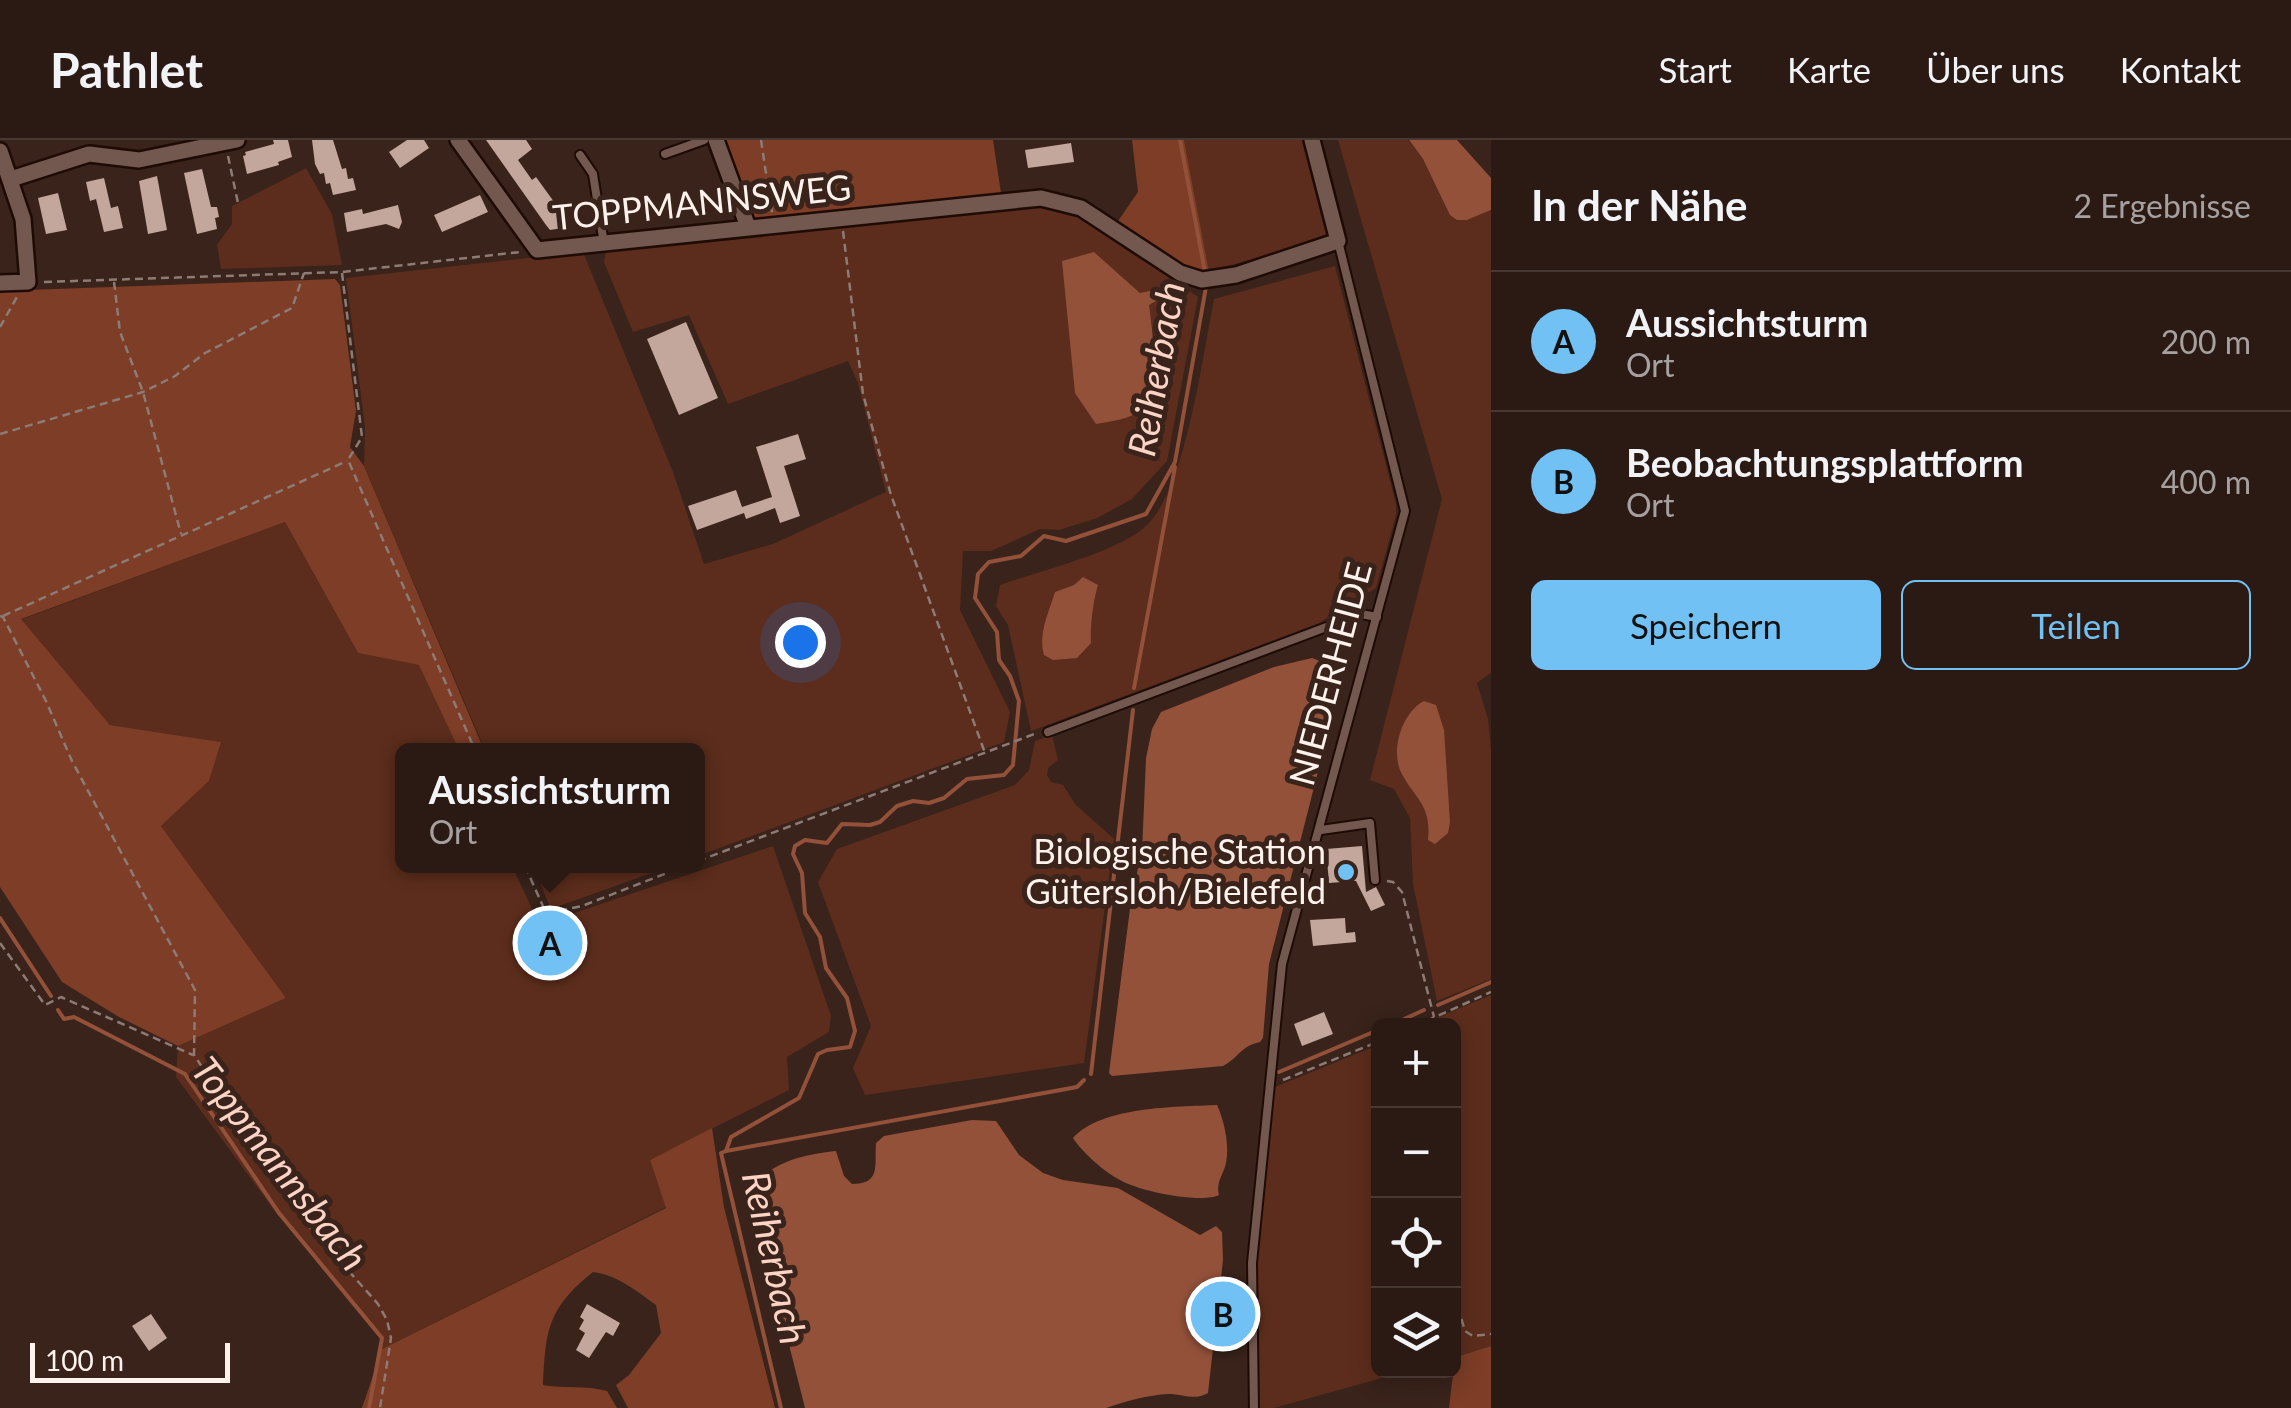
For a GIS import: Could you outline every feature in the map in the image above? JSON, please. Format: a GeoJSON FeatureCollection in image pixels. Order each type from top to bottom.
{"type":"FeatureCollection","features":[{"type":"Feature","properties":{"kind":"street"},"geometry":{"type":"LineString","coordinates":[[458,140],[538,250]]}},
{"type":"Feature","properties":{"kind":"street"},"geometry":{"type":"LineString","coordinates":[[716,140],[748,227]]}},
{"type":"Feature","properties":{"kind":"street","name":"NIEDERHEIDE"},"geometry":{"type":"LineString","coordinates":[[1312,140],[1338,241]]}},
{"type":"Feature","properties":{"kind":"street"},"geometry":{"type":"LineString","coordinates":[[11,178],[89,154],[138,160],[231,141]]}},
{"type":"Feature","properties":{"kind":"street"},"geometry":{"type":"LineString","coordinates":[[0,151],[23,219],[32,282],[0,283]]}},
{"type":"Feature","properties":{"kind":"street","name":"TOPPMANNSWEG"},"geometry":{"type":"LineString","coordinates":[[538,250],[1041,198],[1082,208],[1180,273],[1210,280],[1338,241]]}},
{"type":"Feature","properties":{"kind":"lane"},"geometry":{"type":"LineString","coordinates":[[665,154],[704,140]]}},
{"type":"Feature","properties":{"kind":"lane"},"geometry":{"type":"LineString","coordinates":[[580,155],[593,174],[604,244]]}},
{"type":"Feature","properties":{"kind":"lane","name":"NIEDERHEIDE"},"geometry":{"type":"LineString","coordinates":[[1254,1408],[1252,1263],[1282,964],[1405,511],[1338,241]]}},
{"type":"Feature","properties":{"kind":"lane"},"geometry":{"type":"LineString","coordinates":[[1048,732],[1361,614],[1376,616]]}},
{"type":"Feature","properties":{"kind":"lane"},"geometry":{"type":"LineString","coordinates":[[1321,830],[1370,823],[1375,880]]}},
{"type":"Feature","properties":{"kind":"path"},"geometry":{"type":"LineString","coordinates":[[761,140],[774,224]]}},
{"type":"Feature","properties":{"kind":"path"},"geometry":{"type":"LineString","coordinates":[[231,141],[238,203]]}},
{"type":"Feature","properties":{"kind":"path"},"geometry":{"type":"LineString","coordinates":[[841,218],[863,394],[891,495],[986,753]]}},
{"type":"Feature","properties":{"kind":"path","name":"TOPPMANNSWEG"},"geometry":{"type":"LineString","coordinates":[[32,282],[342,272],[538,250]]}},
{"type":"Feature","properties":{"kind":"path"},"geometry":{"type":"LineString","coordinates":[[194,1055],[195,990],[80,776],[2,616],[348,460],[362,437],[342,272]]}},
{"type":"Feature","properties":{"kind":"path"},"geometry":{"type":"LineString","coordinates":[[0,434],[142,392],[175,376],[205,354],[292,308],[304,273]]}},
{"type":"Feature","properties":{"kind":"path"},"geometry":{"type":"LineString","coordinates":[[114,280],[120,332],[142,392],[181,536]]}},
{"type":"Feature","properties":{"kind":"path"},"geometry":{"type":"LineString","coordinates":[[0,327],[32,282]]}},
{"type":"Feature","properties":{"kind":"path"},"geometry":{"type":"LineString","coordinates":[[348,460],[473,743]]}},
{"type":"Feature","properties":{"kind":"path"},"geometry":{"type":"LineString","coordinates":[[705,858],[1016,739],[1048,732]]}},
{"type":"Feature","properties":{"kind":"path"},"geometry":{"type":"LineString","coordinates":[[528,873],[546,914],[582,906],[667,873]]}},
{"type":"Feature","properties":{"kind":"path"},"geometry":{"type":"LineString","coordinates":[[1375,880],[1393,882],[1402,892],[1434,1018],[1491,992]]}},
{"type":"Feature","properties":{"kind":"path"},"geometry":{"type":"LineString","coordinates":[[0,944],[45,1005],[61,997],[194,1055],[308,1225],[378,1304],[387,1320],[392,1338],[380,1408]]}},
{"type":"Feature","properties":{"kind":"path"},"geometry":{"type":"LineString","coordinates":[[1268,1086],[1370,1046]]}},
{"type":"Feature","properties":{"kind":"path"},"geometry":{"type":"LineString","coordinates":[[1227,1312],[1253,1313]]}},
{"type":"Feature","properties":{"kind":"path"},"geometry":{"type":"LineString","coordinates":[[1461,1320],[1464,1331],[1472,1336],[1491,1334]]}},
{"type":"Feature","properties":{"kind":"shaded area"},"geometry":{"type":"Polygon","coordinates":[[[722,140],[993,140],[1001,193],[757,220],[750,215],[722,140]]]}},
{"type":"Feature","properties":{"kind":"shaded area"},"geometry":{"type":"Polygon","coordinates":[[[1132,140],[1184,140],[1209,271],[1186,266],[1116,224],[1138,192],[1132,140]]]}},
{"type":"Feature","properties":{"kind":"shaded area"},"geometry":{"type":"Polygon","coordinates":[[[1184,140],[1303,140],[1328,235],[1323,240],[1209,271],[1184,140]]]}},
{"type":"Feature","properties":{"kind":"shaded area"},"geometry":{"type":"Polygon","coordinates":[[[1338,140],[1408,140],[1423,159],[1451,215],[1467,220],[1491,210],[1491,673],[1477,683],[1488,719],[1491,749],[1491,979],[1437,1001],[1413,884],[1410,818],[1394,789],[1370,780],[1442,499],[1338,140]]]}},
{"type":"Feature","properties":{"kind":"shaded area"},"geometry":{"type":"Polygon","coordinates":[[[306,168],[332,214],[342,265],[221,269],[217,245],[232,224],[232,206],[306,168]]]}},
{"type":"Feature","properties":{"kind":"shaded area"},"geometry":{"type":"Polygon","coordinates":[[[1042,205],[1039,207],[1080,217],[1198,297],[1167,461],[1132,499],[1097,518],[1059,530],[1040,529],[991,551],[963,551],[960,610],[1010,712],[1004,742],[705,853],[705,743],[482,743],[364,466],[365,427],[346,278],[583,252],[673,472],[704,564],[773,544],[886,492],[858,383],[848,361],[728,404],[689,315],[633,332],[604,262],[606,251],[1042,205]],[[1094,252],[1154,365],[1148,305],[1168,294],[1168,287],[1140,293],[1094,252]]]}},
{"type":"Feature","properties":{"kind":"shaded area"},"geometry":{"type":"Polygon","coordinates":[[[1335,266],[1396,504],[1376,588],[1319,623],[1031,731],[1008,625],[996,606],[1000,585],[1099,552],[1148,524],[1173,481],[1183,451],[1214,299],[1335,266]]]}},
{"type":"Feature","properties":{"kind":"shaded area"},"geometry":{"type":"Polygon","coordinates":[[[335,279],[340,285],[356,411],[350,447],[364,466],[481,743],[456,743],[419,665],[358,653],[285,522],[21,619],[110,725],[221,742],[209,781],[161,826],[286,998],[178,1046],[119,1017],[62,982],[0,887],[0,291],[335,279]]]}},
{"type":"Feature","properties":{"kind":"shaded area"},"geometry":{"type":"Polygon","coordinates":[[[285,522],[358,653],[420,665],[456,743],[395,743],[395,873],[515,873],[536,926],[693,873],[705,873],[705,869],[773,846],[831,1016],[829,1032],[787,1057],[789,1090],[650,1160],[666,1207],[382,1349],[380,1339],[277,1214],[176,1077],[178,1046],[286,998],[161,826],[209,781],[220,742],[110,725],[20,620],[285,522]]]}},
{"type":"Feature","properties":{"kind":"shaded area"},"geometry":{"type":"Polygon","coordinates":[[[1052,735],[1058,760],[1048,768],[1051,782],[1063,785],[1076,805],[1114,839],[1084,1063],[865,1095],[853,1068],[871,1026],[818,882],[837,849],[1015,785],[1029,770],[1035,741],[1052,735]]]}},
{"type":"Feature","properties":{"kind":"shaded area"},"geometry":{"type":"Polygon","coordinates":[[[536,873],[651,873],[551,909],[536,873]]]}},
{"type":"Feature","properties":{"kind":"shaded area"},"geometry":{"type":"Polygon","coordinates":[[[1491,995],[1491,1346],[1461,1355],[1461,1018],[1437,1018],[1491,995]]]}},
{"type":"Feature","properties":{"kind":"shaded area"},"geometry":{"type":"Polygon","coordinates":[[[1371,1048],[1371,1378],[1382,1378],[1274,1408],[1259,1408],[1257,1269],[1275,1087],[1371,1048]]]}},
{"type":"Feature","properties":{"kind":"shaded area"},"geometry":{"type":"Polygon","coordinates":[[[712,1128],[724,1207],[775,1408],[628,1408],[616,1385],[629,1375],[661,1333],[656,1305],[619,1280],[593,1272],[566,1298],[552,1322],[543,1385],[607,1391],[617,1408],[362,1408],[382,1349],[666,1208],[650,1160],[712,1128]]]}},
{"type":"Feature","properties":{"kind":"shaded area"},"geometry":{"type":"Polygon","coordinates":[[[1491,1346],[1491,1408],[1449,1408],[1453,1378],[1461,1378],[1461,1355],[1491,1346]]]}},
{"type":"Feature","properties":{"kind":"water"},"geometry":{"type":"Polygon","coordinates":[[[1409,140],[1457,140],[1491,178],[1491,210],[1467,220],[1450,215],[1423,159],[1409,140]]]}},
{"type":"Feature","properties":{"kind":"water"},"geometry":{"type":"Polygon","coordinates":[[[1094,252],[1140,293],[1168,287],[1168,294],[1149,305],[1154,374],[1148,400],[1132,416],[1096,424],[1075,393],[1062,261],[1094,252]]]}},
{"type":"Feature","properties":{"kind":"water"},"geometry":{"type":"Polygon","coordinates":[[[1083,577],[1098,585],[1091,643],[1077,658],[1053,660],[1044,655],[1042,639],[1055,592],[1083,577]]]}},
{"type":"Feature","properties":{"kind":"water"},"geometry":{"type":"Polygon","coordinates":[[[1312,658],[1325,663],[1334,701],[1328,715],[1308,731],[1309,737],[1325,744],[1269,964],[1263,1038],[1223,1066],[1112,1076],[1109,1073],[1132,893],[1142,852],[1146,758],[1152,729],[1161,712],[1274,667],[1312,658]]]}},
{"type":"Feature","properties":{"kind":"water"},"geometry":{"type":"Polygon","coordinates":[[[1424,701],[1436,705],[1444,730],[1450,822],[1448,833],[1435,844],[1428,840],[1427,817],[1400,770],[1397,751],[1405,722],[1424,701]]]}},
{"type":"Feature","properties":{"kind":"water"},"geometry":{"type":"Polygon","coordinates":[[[1217,1105],[1226,1133],[1227,1156],[1219,1195],[1170,1195],[1129,1184],[1100,1167],[1073,1138],[1086,1127],[1120,1114],[1217,1105]]]}},
{"type":"Feature","properties":{"kind":"water"},"geometry":{"type":"Polygon","coordinates":[[[972,1120],[996,1121],[1019,1155],[1043,1173],[1118,1188],[1200,1235],[1216,1226],[1222,1232],[1223,1260],[1208,1393],[1193,1397],[1153,1396],[1106,1408],[805,1408],[755,1210],[757,1181],[794,1159],[836,1151],[844,1176],[852,1184],[862,1183],[872,1177],[876,1143],[884,1136],[972,1120]]]}},
{"type":"Feature","properties":{"kind":"building"},"geometry":{"type":"Polygon","coordinates":[[[273,140],[288,140],[292,157],[247,174],[245,152],[274,144],[273,140]]]}},
{"type":"Feature","properties":{"kind":"building"},"geometry":{"type":"Polygon","coordinates":[[[312,140],[333,140],[342,169],[346,168],[348,179],[353,178],[356,190],[333,195],[330,183],[326,184],[324,173],[320,174],[315,164],[312,140]]]}},
{"type":"Feature","properties":{"kind":"building"},"geometry":{"type":"Polygon","coordinates":[[[407,140],[424,140],[429,148],[400,168],[389,152],[407,140]]]}},
{"type":"Feature","properties":{"kind":"building"},"geometry":{"type":"Polygon","coordinates":[[[486,140],[526,140],[532,149],[518,160],[532,180],[536,177],[571,218],[563,228],[550,230],[486,140]]]}},
{"type":"Feature","properties":{"kind":"building"},"geometry":{"type":"Polygon","coordinates":[[[1071,143],[1074,162],[1028,168],[1025,150],[1071,143]]]}},
{"type":"Feature","properties":{"kind":"building"},"geometry":{"type":"Polygon","coordinates":[[[202,169],[211,207],[217,207],[219,217],[215,218],[217,229],[197,234],[184,173],[202,169]]]}},
{"type":"Feature","properties":{"kind":"building"},"geometry":{"type":"Polygon","coordinates":[[[157,176],[167,230],[148,234],[139,181],[157,176]]]}},
{"type":"Feature","properties":{"kind":"building"},"geometry":{"type":"Polygon","coordinates":[[[104,178],[111,208],[118,206],[123,228],[104,232],[96,199],[90,201],[86,182],[104,178]]]}},
{"type":"Feature","properties":{"kind":"building"},"geometry":{"type":"Polygon","coordinates":[[[58,193],[67,230],[46,234],[38,198],[58,193]]]}},
{"type":"Feature","properties":{"kind":"building"},"geometry":{"type":"Polygon","coordinates":[[[480,195],[488,212],[442,232],[434,215],[480,195]]]}},
{"type":"Feature","properties":{"kind":"building"},"geometry":{"type":"Polygon","coordinates":[[[398,205],[402,222],[399,229],[386,224],[347,232],[344,213],[362,209],[363,214],[398,205]]]}},
{"type":"Feature","properties":{"kind":"building"},"geometry":{"type":"Polygon","coordinates":[[[686,322],[718,398],[679,415],[647,339],[686,322]]]}},
{"type":"Feature","properties":{"kind":"building"},"geometry":{"type":"Polygon","coordinates":[[[798,434],[806,459],[784,466],[800,516],[780,523],[775,508],[746,519],[744,513],[697,530],[688,506],[736,490],[742,507],[772,497],[756,447],[798,434]]]}},
{"type":"Feature","properties":{"kind":"building","name":"Biologische Station Gütersloh/Bielefeld"},"geometry":{"type":"Polygon","coordinates":[[[1362,846],[1366,892],[1376,887],[1385,905],[1371,911],[1356,881],[1348,881],[1340,864],[1342,882],[1329,883],[1326,849],[1362,846]]]}},
{"type":"Feature","properties":{"kind":"building"},"geometry":{"type":"Polygon","coordinates":[[[1345,918],[1346,933],[1355,932],[1356,942],[1313,946],[1310,920],[1345,918]]]}},
{"type":"Feature","properties":{"kind":"building"},"geometry":{"type":"Polygon","coordinates":[[[1324,1012],[1333,1034],[1302,1046],[1294,1024],[1324,1012]]]}},
{"type":"Feature","properties":{"kind":"building"},"geometry":{"type":"Polygon","coordinates":[[[587,1304],[620,1323],[613,1336],[606,1332],[589,1358],[576,1350],[585,1333],[579,1329],[587,1304]]]}},
{"type":"Feature","properties":{"kind":"building"},"geometry":{"type":"Polygon","coordinates":[[[151,1314],[167,1338],[149,1351],[132,1326],[151,1314]]]}},
{"type":"Feature","properties":{"kind":"waterway","name":"Reiherbach"},"geometry":{"type":"LineString","coordinates":[[1180,140],[1206,277]]}},
{"type":"Feature","properties":{"kind":"waterway","name":"Reiherbach"},"geometry":{"type":"LineString","coordinates":[[781,1408],[721,1153],[726,1151],[731,1137],[799,1098],[818,1054],[850,1047],[855,1031],[847,998],[826,968],[820,937],[805,913],[802,873],[793,854],[795,846],[805,840],[827,843],[842,824],[880,822],[897,806],[944,798],[967,779],[1004,775],[1013,765],[1019,701],[999,660],[997,632],[975,598],[978,574],[989,562],[1021,556],[1044,536],[1066,541],[1146,514],[1175,462],[1206,287]]}},
{"type":"Feature","properties":{"kind":"waterway"},"geometry":{"type":"LineString","coordinates":[[1134,688],[1175,467]]}},
{"type":"Feature","properties":{"kind":"waterway"},"geometry":{"type":"LineString","coordinates":[[1091,1074],[1133,710]]}},
{"type":"Feature","properties":{"kind":"waterway","name":"Toppmannsbach"},"geometry":{"type":"LineString","coordinates":[[0,918],[51,996]]}},
{"type":"Feature","properties":{"kind":"waterway"},"geometry":{"type":"LineString","coordinates":[[1438,1005],[1491,982]]}},
{"type":"Feature","properties":{"kind":"waterway","name":"Toppmannsbach"},"geometry":{"type":"LineString","coordinates":[[58,1010],[64,1019],[74,1017],[185,1074],[279,1213],[382,1338],[369,1408]]}},
{"type":"Feature","properties":{"kind":"waterway"},"geometry":{"type":"LineString","coordinates":[[1406,1018],[1424,1010]]}},
{"type":"Feature","properties":{"kind":"waterway"},"geometry":{"type":"LineString","coordinates":[[1279,1072],[1371,1033]]}},
{"type":"Feature","properties":{"kind":"waterway"},"geometry":{"type":"LineString","coordinates":[[726,1151],[1077,1087],[1084,1080]]}},
{"type":"Feature","properties":{"kind":"place","name":"Biologische Station Gütersloh/Bielefeld"},"geometry":{"type":"Point","coordinates":[1346,872]}},
{"type":"Feature","properties":{"kind":"place","name":"Aussichtsturm"},"geometry":{"type":"Point","coordinates":[550,943]}},
{"type":"Feature","properties":{"kind":"place","name":"Beobachtungsplattform"},"geometry":{"type":"Point","coordinates":[1223,1314]}}]}
